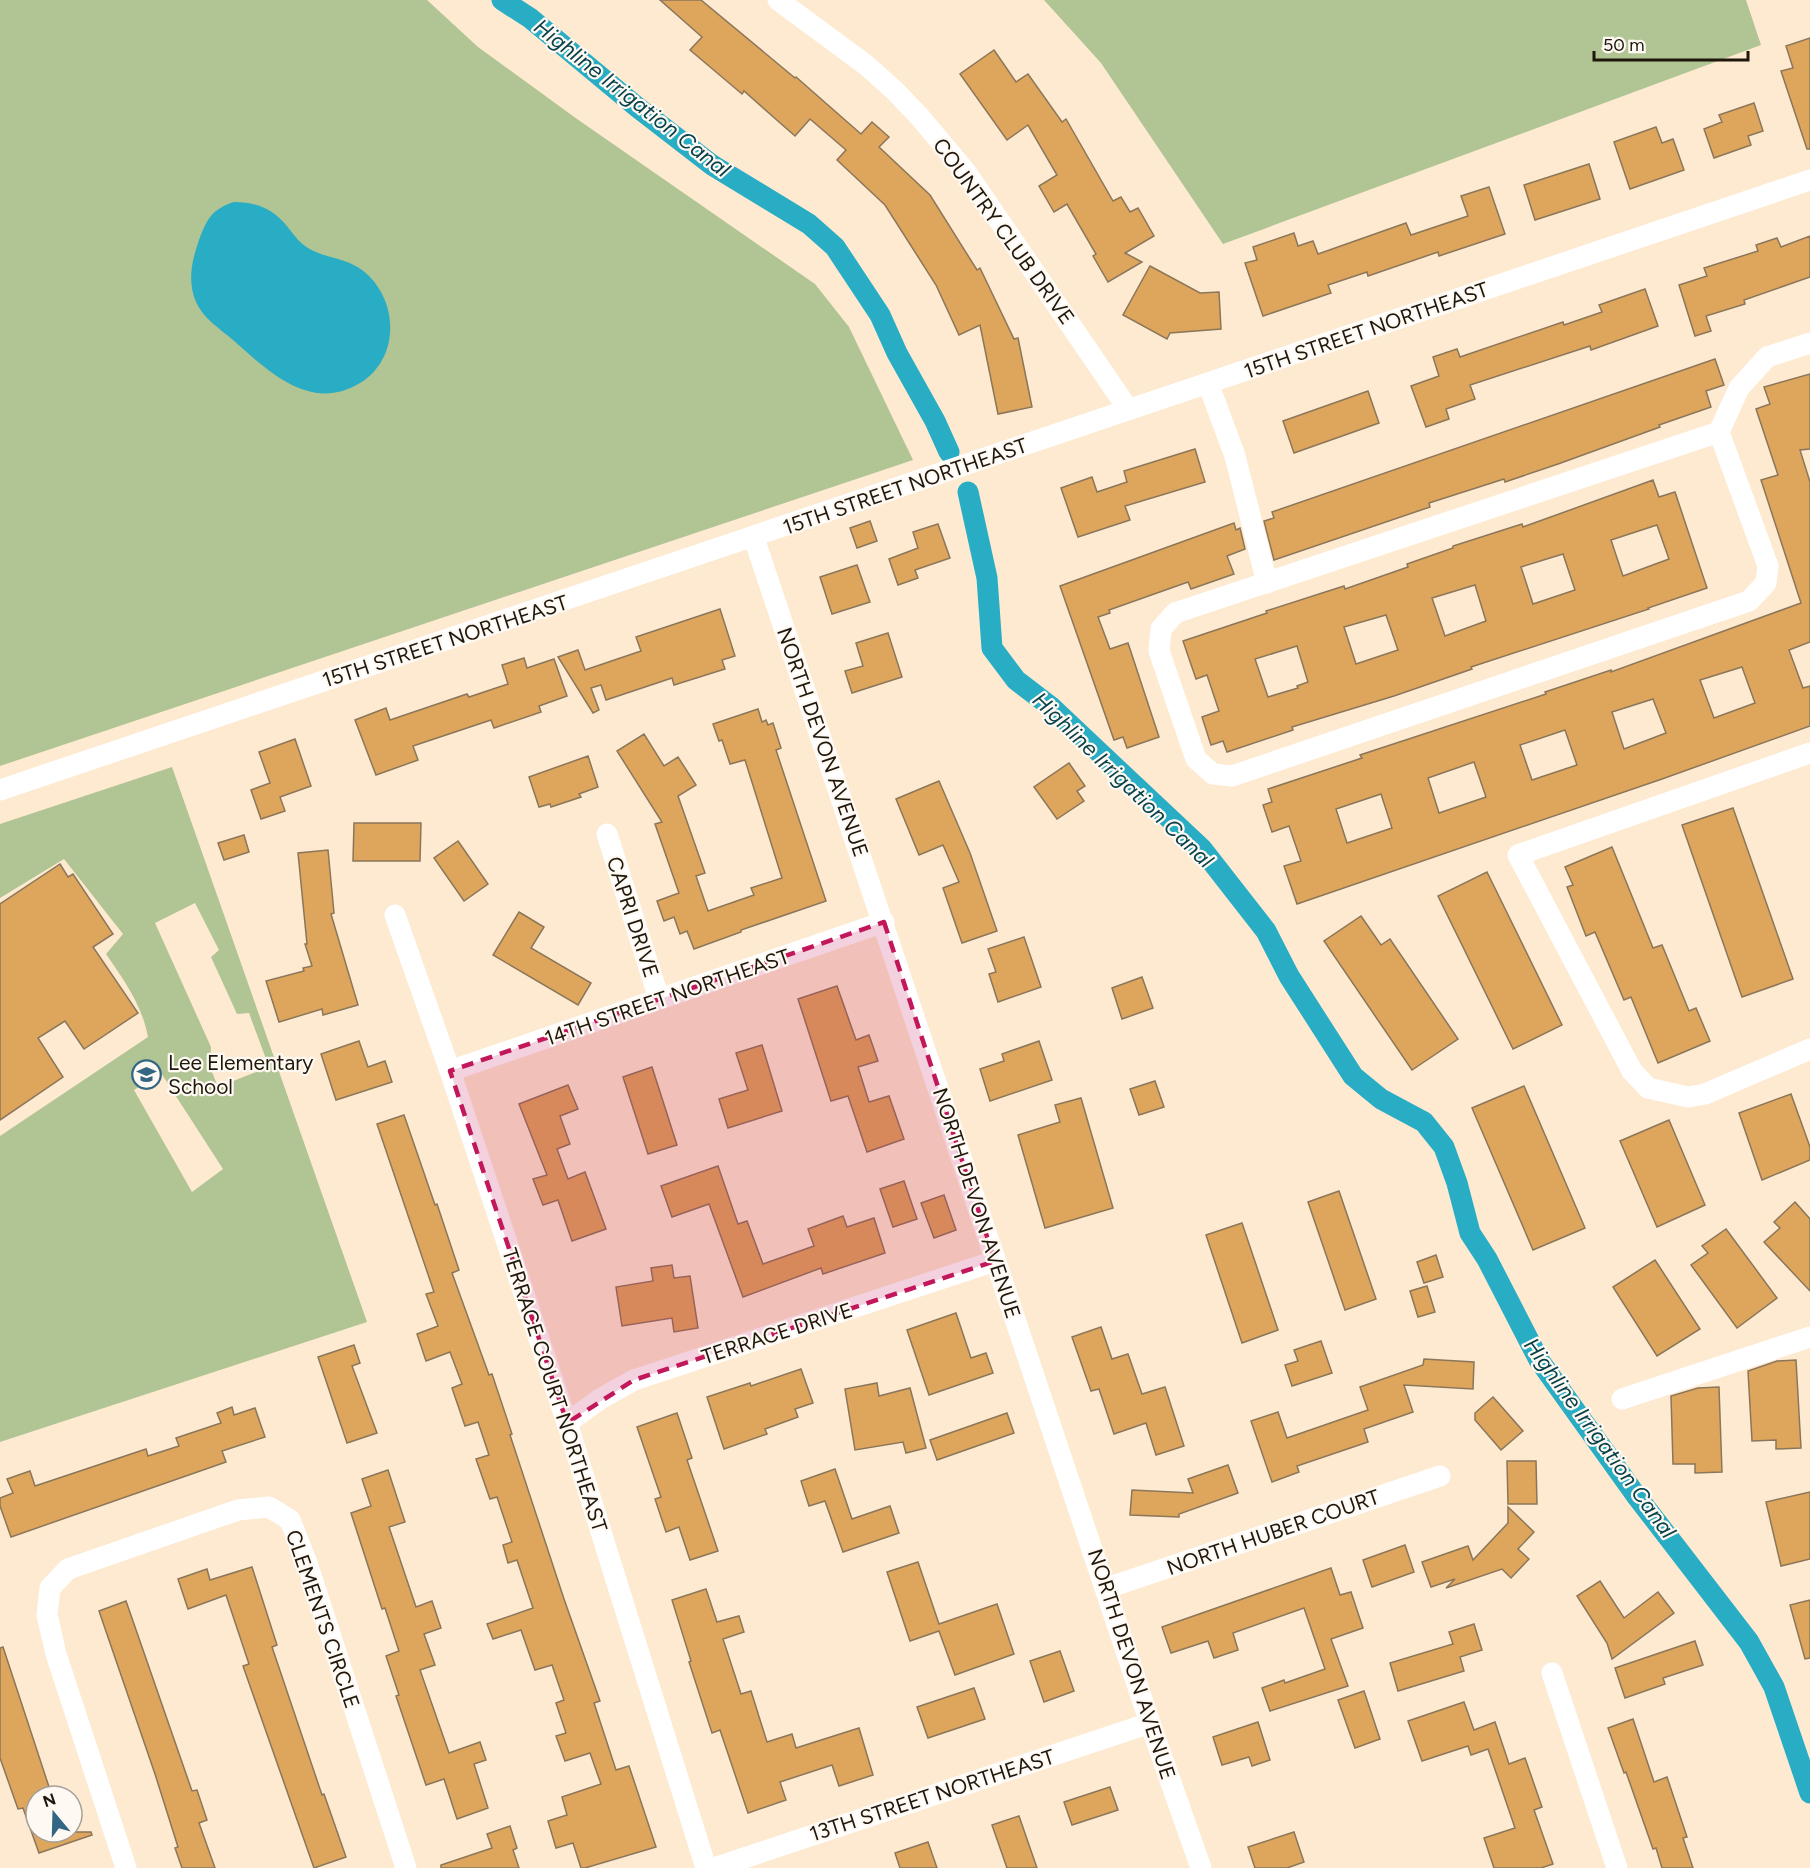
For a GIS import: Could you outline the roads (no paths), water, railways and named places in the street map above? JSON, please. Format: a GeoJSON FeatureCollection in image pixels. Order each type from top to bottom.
{"type":"FeatureCollection","features":[{"type":"Feature","properties":{"kind":"street","name":"COUNTRY CLUB DRIVE"},"geometry":{"type":"LineString","coordinates":[[778,0],[866,65],[919,116],[973,181],[1128,409]]}},
{"type":"Feature","properties":{"kind":"street","name":"15TH STREET NORTHEAST"},"geometry":{"type":"LineString","coordinates":[[0,790],[754,538],[1128,409],[1810,180]]}},
{"type":"Feature","properties":{"kind":"street"},"geometry":{"type":"LineString","coordinates":[[1719,432],[1175,614],[1161,629],[1159,651],[1196,759],[1214,774],[1233,776],[1749,601],[1767,583],[1768,566],[1719,432],[1739,388],[1767,357],[1810,343]]}},
{"type":"Feature","properties":{"kind":"street"},"geometry":{"type":"LineString","coordinates":[[1208,383],[1234,456],[1267,583]]}},
{"type":"Feature","properties":{"kind":"street","name":"NORTH DEVON AVENUE"},"geometry":{"type":"LineString","coordinates":[[754,538],[884,922],[995,1261],[1107,1588],[1150,1723],[1201,1868]]}},
{"type":"Feature","properties":{"kind":"street"},"geometry":{"type":"LineString","coordinates":[[1810,753],[1518,855],[1632,1071],[1648,1088],[1688,1097],[1705,1094],[1810,1049]]}},
{"type":"Feature","properties":{"kind":"street","name":"CAPRI DRIVE"},"geometry":{"type":"LineString","coordinates":[[607,834],[659,999]]}},
{"type":"Feature","properties":{"kind":"street","name":"TERRACE COURT NORTHEAST"},"geometry":{"type":"LineString","coordinates":[[395,915],[450,1071],[567,1423],[706,1868]]}},
{"type":"Feature","properties":{"kind":"street","name":"14TH STREET NORTHEAST"},"geometry":{"type":"LineString","coordinates":[[450,1071],[884,922]]}},
{"type":"Feature","properties":{"kind":"street","name":"TERRACE DRIVE"},"geometry":{"type":"LineString","coordinates":[[567,1423],[600,1399],[634,1380],[995,1261]]}},
{"type":"Feature","properties":{"kind":"street"},"geometry":{"type":"LineString","coordinates":[[1622,1399],[1810,1336]]}},
{"type":"Feature","properties":{"kind":"street","name":"NORTH HUBER COURT"},"geometry":{"type":"LineString","coordinates":[[1107,1588],[1440,1476]]}},
{"type":"Feature","properties":{"kind":"street","name":"CLEMENTS CIRCLE"},"geometry":{"type":"LineString","coordinates":[[126,1868],[56,1654],[46,1615],[50,1588],[68,1569],[238,1510],[269,1507],[290,1520],[307,1563],[406,1868]]}},
{"type":"Feature","properties":{"kind":"street"},"geometry":{"type":"LineString","coordinates":[[1552,1673],[1617,1868]]}},
{"type":"Feature","properties":{"kind":"street","name":"13TH STREET NORTHEAST"},"geometry":{"type":"LineString","coordinates":[[714,1868],[1150,1723]]}},
{"type":"Feature","properties":{"kind":"water"},"geometry":{"type":"Polygon","coordinates":[[[234,202],[249,203],[269,210],[281,219],[304,246],[356,266],[374,282],[383,296],[388,311],[390,328],[388,344],[383,359],[360,383],[342,391],[325,393],[308,391],[292,385],[261,364],[212,323],[199,308],[193,294],[191,278],[196,248],[211,216],[220,208],[234,202]]]}},
{"type":"Feature","properties":{"kind":"waterway","name":"Highline Irrigation Canal"},"geometry":{"type":"LineString","coordinates":[[502,0],[530,18],[637,107],[712,165],[809,224],[835,247],[880,315],[897,353],[935,421],[949,452]]}},
{"type":"Feature","properties":{"kind":"waterway","name":"Highline Irrigation Canal"},"geometry":{"type":"LineString","coordinates":[[968,492],[987,578],[992,648],[1016,680],[1050,706],[1202,849],[1266,931],[1289,976],[1353,1076],[1381,1099],[1424,1122],[1444,1147],[1457,1183],[1470,1233],[1487,1259],[1539,1360],[1635,1494],[1749,1642],[1774,1687],[1810,1793]]}},
{"type":"Feature","properties":{"kind":"place","name":"Lee Elementary School"},"geometry":{"type":"Point","coordinates":[147,1074]}}]}
